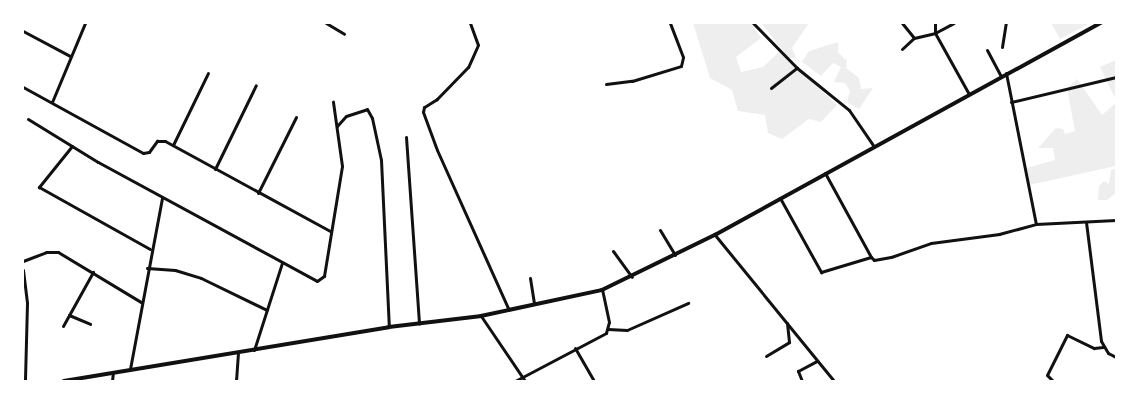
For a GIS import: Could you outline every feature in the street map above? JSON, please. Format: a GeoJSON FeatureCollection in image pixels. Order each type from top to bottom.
{"type":"FeatureCollection","features":[{"type":"Feature","properties":{"kind":"street"},"geometry":{"type":"LineString","coordinates":[[52,102],[85,23]]}},
{"type":"Feature","properties":{"kind":"street"},"geometry":{"type":"LineString","coordinates":[[326,23],[344,34]]}},
{"type":"Feature","properties":{"kind":"street"},"geometry":{"type":"LineString","coordinates":[[470,23],[478,45],[468,67],[437,99],[424,107],[423,112],[509,310]]}},
{"type":"Feature","properties":{"kind":"street"},"geometry":{"type":"LineString","coordinates":[[606,84],[632,80],[681,66],[683,58],[670,23]]}},
{"type":"Feature","properties":{"kind":"street"},"geometry":{"type":"LineString","coordinates":[[753,23],[797,68],[849,110],[873,145]]}},
{"type":"Feature","properties":{"kind":"street"},"geometry":{"type":"LineString","coordinates":[[902,23],[914,38]]}},
{"type":"Feature","properties":{"kind":"street"},"geometry":{"type":"LineString","coordinates":[[935,23],[935,33],[969,94]]}},
{"type":"Feature","properties":{"kind":"street"},"geometry":{"type":"LineString","coordinates":[[902,49],[914,38],[935,33],[954,23]]}},
{"type":"Feature","properties":{"kind":"street"},"geometry":{"type":"LineString","coordinates":[[1002,47],[1006,23]]}},
{"type":"Feature","properties":{"kind":"street"},"geometry":{"type":"LineString","coordinates":[[64,381],[389,327],[481,316],[602,290],[632,277],[715,235],[873,145],[1100,23]]}},
{"type":"Feature","properties":{"kind":"street"},"geometry":{"type":"LineString","coordinates":[[23,31],[70,56]]}},
{"type":"Feature","properties":{"kind":"street"},"geometry":{"type":"LineString","coordinates":[[987,50],[1001,76]]}},
{"type":"Feature","properties":{"kind":"street"},"geometry":{"type":"LineString","coordinates":[[771,88],[797,68]]}},
{"type":"Feature","properties":{"kind":"street"},"geometry":{"type":"LineString","coordinates":[[173,145],[208,73]]}},
{"type":"Feature","properties":{"kind":"street"},"geometry":{"type":"LineString","coordinates":[[1006,73],[1036,224]]}},
{"type":"Feature","properties":{"kind":"street"},"geometry":{"type":"LineString","coordinates":[[1011,102],[1116,77]]}},
{"type":"Feature","properties":{"kind":"street"},"geometry":{"type":"LineString","coordinates":[[215,169],[256,85]]}},
{"type":"Feature","properties":{"kind":"street"},"geometry":{"type":"LineString","coordinates":[[23,87],[143,153],[149,152],[156,141],[173,145],[330,231]]}},
{"type":"Feature","properties":{"kind":"street"},"geometry":{"type":"LineString","coordinates":[[28,119],[162,198],[282,263],[321,280],[342,166],[336,128],[334,102]]}},
{"type":"Feature","properties":{"kind":"street"},"geometry":{"type":"LineString","coordinates":[[336,128],[346,116],[367,110],[372,118],[381,160],[389,327]]}},
{"type":"Feature","properties":{"kind":"street"},"geometry":{"type":"LineString","coordinates":[[258,192],[296,117]]}},
{"type":"Feature","properties":{"kind":"street"},"geometry":{"type":"LineString","coordinates":[[406,137],[419,324]]}},
{"type":"Feature","properties":{"kind":"street"},"geometry":{"type":"LineString","coordinates":[[72,146],[39,187],[150,249]]}},
{"type":"Feature","properties":{"kind":"street"},"geometry":{"type":"LineString","coordinates":[[825,172],[874,260],[891,257],[931,243],[999,234],[1036,224],[1116,220]]}},
{"type":"Feature","properties":{"kind":"street"},"geometry":{"type":"LineString","coordinates":[[130,369],[150,249],[162,198]]}},
{"type":"Feature","properties":{"kind":"street"},"geometry":{"type":"LineString","coordinates":[[780,198],[819,271],[827,272],[871,257]]}},
{"type":"Feature","properties":{"kind":"street"},"geometry":{"type":"LineString","coordinates":[[1086,222],[1103,347]]}},
{"type":"Feature","properties":{"kind":"street"},"geometry":{"type":"LineString","coordinates":[[660,230],[675,255]]}},
{"type":"Feature","properties":{"kind":"street"},"geometry":{"type":"LineString","coordinates":[[715,235],[834,381]]}},
{"type":"Feature","properties":{"kind":"street"},"geometry":{"type":"LineString","coordinates":[[23,261],[52,250],[93,272],[141,302]]}},
{"type":"Feature","properties":{"kind":"street"},"geometry":{"type":"LineString","coordinates":[[613,251],[632,277]]}},
{"type":"Feature","properties":{"kind":"street"},"geometry":{"type":"LineString","coordinates":[[254,350],[282,263]]}},
{"type":"Feature","properties":{"kind":"street"},"geometry":{"type":"LineString","coordinates":[[147,268],[175,270],[201,278],[266,310]]}},
{"type":"Feature","properties":{"kind":"street"},"geometry":{"type":"LineString","coordinates":[[23,270],[28,303],[25,381]]}},
{"type":"Feature","properties":{"kind":"street"},"geometry":{"type":"LineString","coordinates":[[63,326],[93,272]]}},
{"type":"Feature","properties":{"kind":"street"},"geometry":{"type":"LineString","coordinates":[[530,278],[534,304]]}},
{"type":"Feature","properties":{"kind":"street"},"geometry":{"type":"LineString","coordinates":[[602,290],[608,329]]}},
{"type":"Feature","properties":{"kind":"street"},"geometry":{"type":"LineString","coordinates":[[23,303],[28,303]]}},
{"type":"Feature","properties":{"kind":"street"},"geometry":{"type":"LineString","coordinates":[[515,381],[608,329],[627,330],[688,303]]}},
{"type":"Feature","properties":{"kind":"street"},"geometry":{"type":"LineString","coordinates":[[70,315],[90,324]]}},
{"type":"Feature","properties":{"kind":"street"},"geometry":{"type":"LineString","coordinates":[[481,316],[525,381]]}},
{"type":"Feature","properties":{"kind":"street"},"geometry":{"type":"LineString","coordinates":[[766,356],[789,342],[786,322]]}},
{"type":"Feature","properties":{"kind":"street"},"geometry":{"type":"LineString","coordinates":[[1053,381],[1047,375],[1067,335],[1094,348],[1103,347],[1116,357]]}},
{"type":"Feature","properties":{"kind":"street"},"geometry":{"type":"LineString","coordinates":[[575,348],[594,381]]}},
{"type":"Feature","properties":{"kind":"street"},"geometry":{"type":"LineString","coordinates":[[236,381],[238,353]]}},
{"type":"Feature","properties":{"kind":"street"},"geometry":{"type":"LineString","coordinates":[[802,381],[798,371],[817,361]]}},
{"type":"Feature","properties":{"kind":"street"},"geometry":{"type":"LineString","coordinates":[[112,381],[113,372]]}},
{"type":"Feature","properties":{"kind":"street"},"geometry":{"type":"LineString","coordinates":[[638,381],[649,381]]}},
{"type":"Feature","properties":{"kind":"shaded area"},"geometry":{"type":"Polygon","coordinates":[[[693,23],[751,23],[761,38],[736,57],[741,72],[763,67],[779,52],[837,105],[821,122],[809,119],[782,139],[768,133],[765,115],[738,111],[732,90],[710,78],[693,23]]]}},
{"type":"Feature","properties":{"kind":"shaded area"},"geometry":{"type":"Polygon","coordinates":[[[761,23],[809,23],[792,48],[796,58],[789,58],[761,23]]]}},
{"type":"Feature","properties":{"kind":"shaded area"},"geometry":{"type":"Polygon","coordinates":[[[1051,23],[1090,23],[1060,39],[1051,23]]]}},
{"type":"Feature","properties":{"kind":"shaded area"},"geometry":{"type":"Polygon","coordinates":[[[838,42],[838,52],[847,61],[846,68],[859,78],[861,89],[873,88],[859,109],[847,102],[850,91],[845,83],[834,82],[841,67],[833,63],[821,76],[802,62],[809,51],[838,42]]]}},
{"type":"Feature","properties":{"kind":"shaded area"},"geometry":{"type":"Polygon","coordinates":[[[1116,60],[1116,100],[1100,67],[1116,60]]]}},
{"type":"Feature","properties":{"kind":"shaded area"},"geometry":{"type":"Polygon","coordinates":[[[1077,79],[1102,115],[1116,103],[1116,166],[1029,185],[1027,168],[1055,160],[1053,148],[1038,148],[1056,128],[1063,129],[1065,134],[1075,131],[1067,88],[1077,79]]]}},
{"type":"Feature","properties":{"kind":"shaded area"},"geometry":{"type":"Polygon","coordinates":[[[1116,168],[1116,193],[1107,200],[1098,200],[1099,186],[1104,181],[1109,184],[1111,170],[1116,168]]]}}]}
